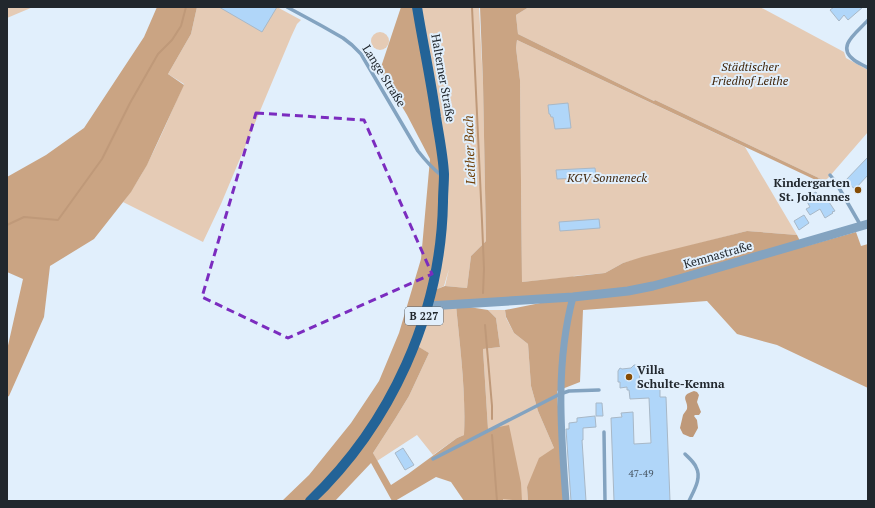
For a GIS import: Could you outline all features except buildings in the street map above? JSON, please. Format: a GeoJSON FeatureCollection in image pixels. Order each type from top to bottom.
{"type":"FeatureCollection","features":[{"type":"Feature","properties":{"kind":"main road","name":"Halterner Straße"},"geometry":{"type":"LineString","coordinates":[[310,501],[346,462],[383,408],[397,383],[417,338],[432,291],[443,224],[444,176],[434,100],[417,7]]}},
{"type":"Feature","properties":{"kind":"street","name":"Kemnastraße"},"geometry":{"type":"LineString","coordinates":[[428,306],[573,297],[628,291],[653,286],[865,225]]}},
{"type":"Feature","properties":{"kind":"street"},"geometry":{"type":"LineString","coordinates":[[566,501],[560,394],[564,339],[573,297]]}},
{"type":"Feature","properties":{"kind":"lane","name":"Lange Straße"},"geometry":{"type":"LineString","coordinates":[[287,7],[343,38],[361,54],[418,151],[434,170],[444,176]]}},
{"type":"Feature","properties":{"kind":"lane"},"geometry":{"type":"LineString","coordinates":[[868,20],[846,45],[846,50],[848,55],[854,60],[868,68]]}},
{"type":"Feature","properties":{"kind":"lane"},"geometry":{"type":"LineString","coordinates":[[830,175],[865,225]]}},
{"type":"Feature","properties":{"kind":"lane"},"geometry":{"type":"LineString","coordinates":[[433,459],[560,394],[569,391],[599,390]]}},
{"type":"Feature","properties":{"kind":"lane"},"geometry":{"type":"LineString","coordinates":[[604,432],[606,501]]}},
{"type":"Feature","properties":{"kind":"lane"},"geometry":{"type":"LineString","coordinates":[[685,454],[695,465],[699,479],[689,501]]}},
{"type":"Feature","properties":{"kind":"highlighted area"},"geometry":{"type":"Polygon","coordinates":[[[256,113],[364,120],[432,274],[288,338],[202,297],[256,113]]]}},
{"type":"Feature","properties":{"kind":"green space"},"geometry":{"type":"Polygon","coordinates":[[[7,7],[33,7],[7,18],[7,7]]]}},
{"type":"Feature","properties":{"kind":"green space"},"geometry":{"type":"Polygon","coordinates":[[[197,7],[277,7],[301,20],[297,24],[291,37],[221,204],[203,242],[123,202],[149,160],[184,84],[168,74],[191,34],[197,7]]]}},
{"type":"Feature","properties":{"kind":"green space"},"geometry":{"type":"Polygon","coordinates":[[[418,7],[479,7],[483,83],[486,241],[471,256],[467,288],[445,286],[449,269],[444,286],[433,291],[440,258],[418,7]]]}},
{"type":"Feature","properties":{"kind":"green space","name":"Städtischer Friedhof Leithe"},"geometry":{"type":"Polygon","coordinates":[[[529,7],[760,7],[844,52],[846,58],[868,70],[868,132],[829,177],[826,180],[823,180],[655,100],[654,101],[518,34],[516,15],[529,7]]]}},
{"type":"Feature","properties":{"kind":"green space"},"geometry":{"type":"Polygon","coordinates":[[[380,32],[386,35],[389,41],[386,47],[380,50],[374,47],[371,41],[374,35],[380,32]]]}},
{"type":"Feature","properties":{"kind":"green space","name":"KGV Sonneneck"},"geometry":{"type":"Polygon","coordinates":[[[517,40],[745,147],[797,235],[747,231],[623,263],[605,273],[522,282],[520,80],[516,48],[517,40]]]}},
{"type":"Feature","properties":{"kind":"green space"},"geometry":{"type":"Polygon","coordinates":[[[456,305],[461,353],[464,435],[457,438],[433,455],[417,435],[377,461],[373,453],[409,396],[429,353],[415,345],[429,307],[456,305]]]}},
{"type":"Feature","properties":{"kind":"green space"},"geometry":{"type":"Polygon","coordinates":[[[488,310],[505,310],[506,318],[514,333],[528,344],[531,386],[538,411],[554,448],[527,487],[528,501],[503,501],[502,499],[488,429],[483,349],[500,347],[496,318],[488,310]]]}},
{"type":"Feature","properties":{"kind":"shaded area"},"geometry":{"type":"Polygon","coordinates":[[[157,7],[197,7],[191,34],[168,74],[184,85],[147,165],[131,192],[94,239],[50,266],[44,317],[9,396],[7,397],[7,350],[23,279],[7,272],[7,177],[46,155],[84,128],[144,37],[157,7]]]}},
{"type":"Feature","properties":{"kind":"shaded area"},"geometry":{"type":"Polygon","coordinates":[[[401,7],[415,7],[442,155],[437,258],[414,344],[429,353],[409,396],[373,453],[391,485],[457,438],[464,435],[461,353],[456,305],[488,310],[496,318],[500,347],[483,349],[488,429],[509,425],[521,483],[522,501],[503,499],[503,501],[464,501],[451,482],[436,477],[395,501],[392,501],[371,463],[335,501],[282,501],[309,475],[351,423],[379,381],[399,333],[421,259],[430,159],[407,115],[380,70],[401,7]]]}},
{"type":"Feature","properties":{"kind":"shaded area"},"geometry":{"type":"Polygon","coordinates":[[[480,7],[529,7],[516,15],[518,34],[654,101],[655,100],[823,180],[822,183],[517,40],[516,48],[520,80],[522,282],[605,273],[623,263],[642,257],[747,231],[797,235],[803,247],[856,232],[861,246],[868,244],[868,388],[777,345],[737,334],[707,301],[583,310],[580,382],[557,391],[564,501],[528,501],[527,487],[539,458],[554,448],[538,411],[531,386],[528,344],[514,333],[506,317],[505,310],[565,298],[429,306],[432,291],[445,286],[467,288],[471,256],[486,241],[480,7]]]}},
{"type":"Feature","properties":{"kind":"shaded area"},"geometry":{"type":"Polygon","coordinates":[[[694,391],[699,395],[697,402],[701,412],[699,415],[694,416],[697,420],[698,428],[693,437],[690,437],[683,434],[680,428],[683,415],[687,409],[685,397],[694,391]]]}},
{"type":"Feature","properties":{"kind":"waterway"},"geometry":{"type":"LineString","coordinates":[[7,225],[24,217],[58,220],[102,159],[130,103],[158,54],[172,40],[181,26],[186,7]]}},
{"type":"Feature","properties":{"kind":"waterway","name":"Leither Bach"},"geometry":{"type":"LineString","coordinates":[[472,7],[484,269],[483,293]]}},
{"type":"Feature","properties":{"kind":"waterway","name":"Leither Bach"},"geometry":{"type":"LineString","coordinates":[[485,325],[492,419]]}},
{"type":"Feature","properties":{"kind":"waterway","name":"Leither Bach"},"geometry":{"type":"LineString","coordinates":[[492,435],[497,501]]}},
{"type":"Feature","properties":{"kind":"place","name":"Kindergarten St. Johannes"},"geometry":{"type":"Point","coordinates":[858,190]}},
{"type":"Feature","properties":{"kind":"place","name":"Villa Schulte-Kemna"},"geometry":{"type":"Point","coordinates":[629,377]}}]}
